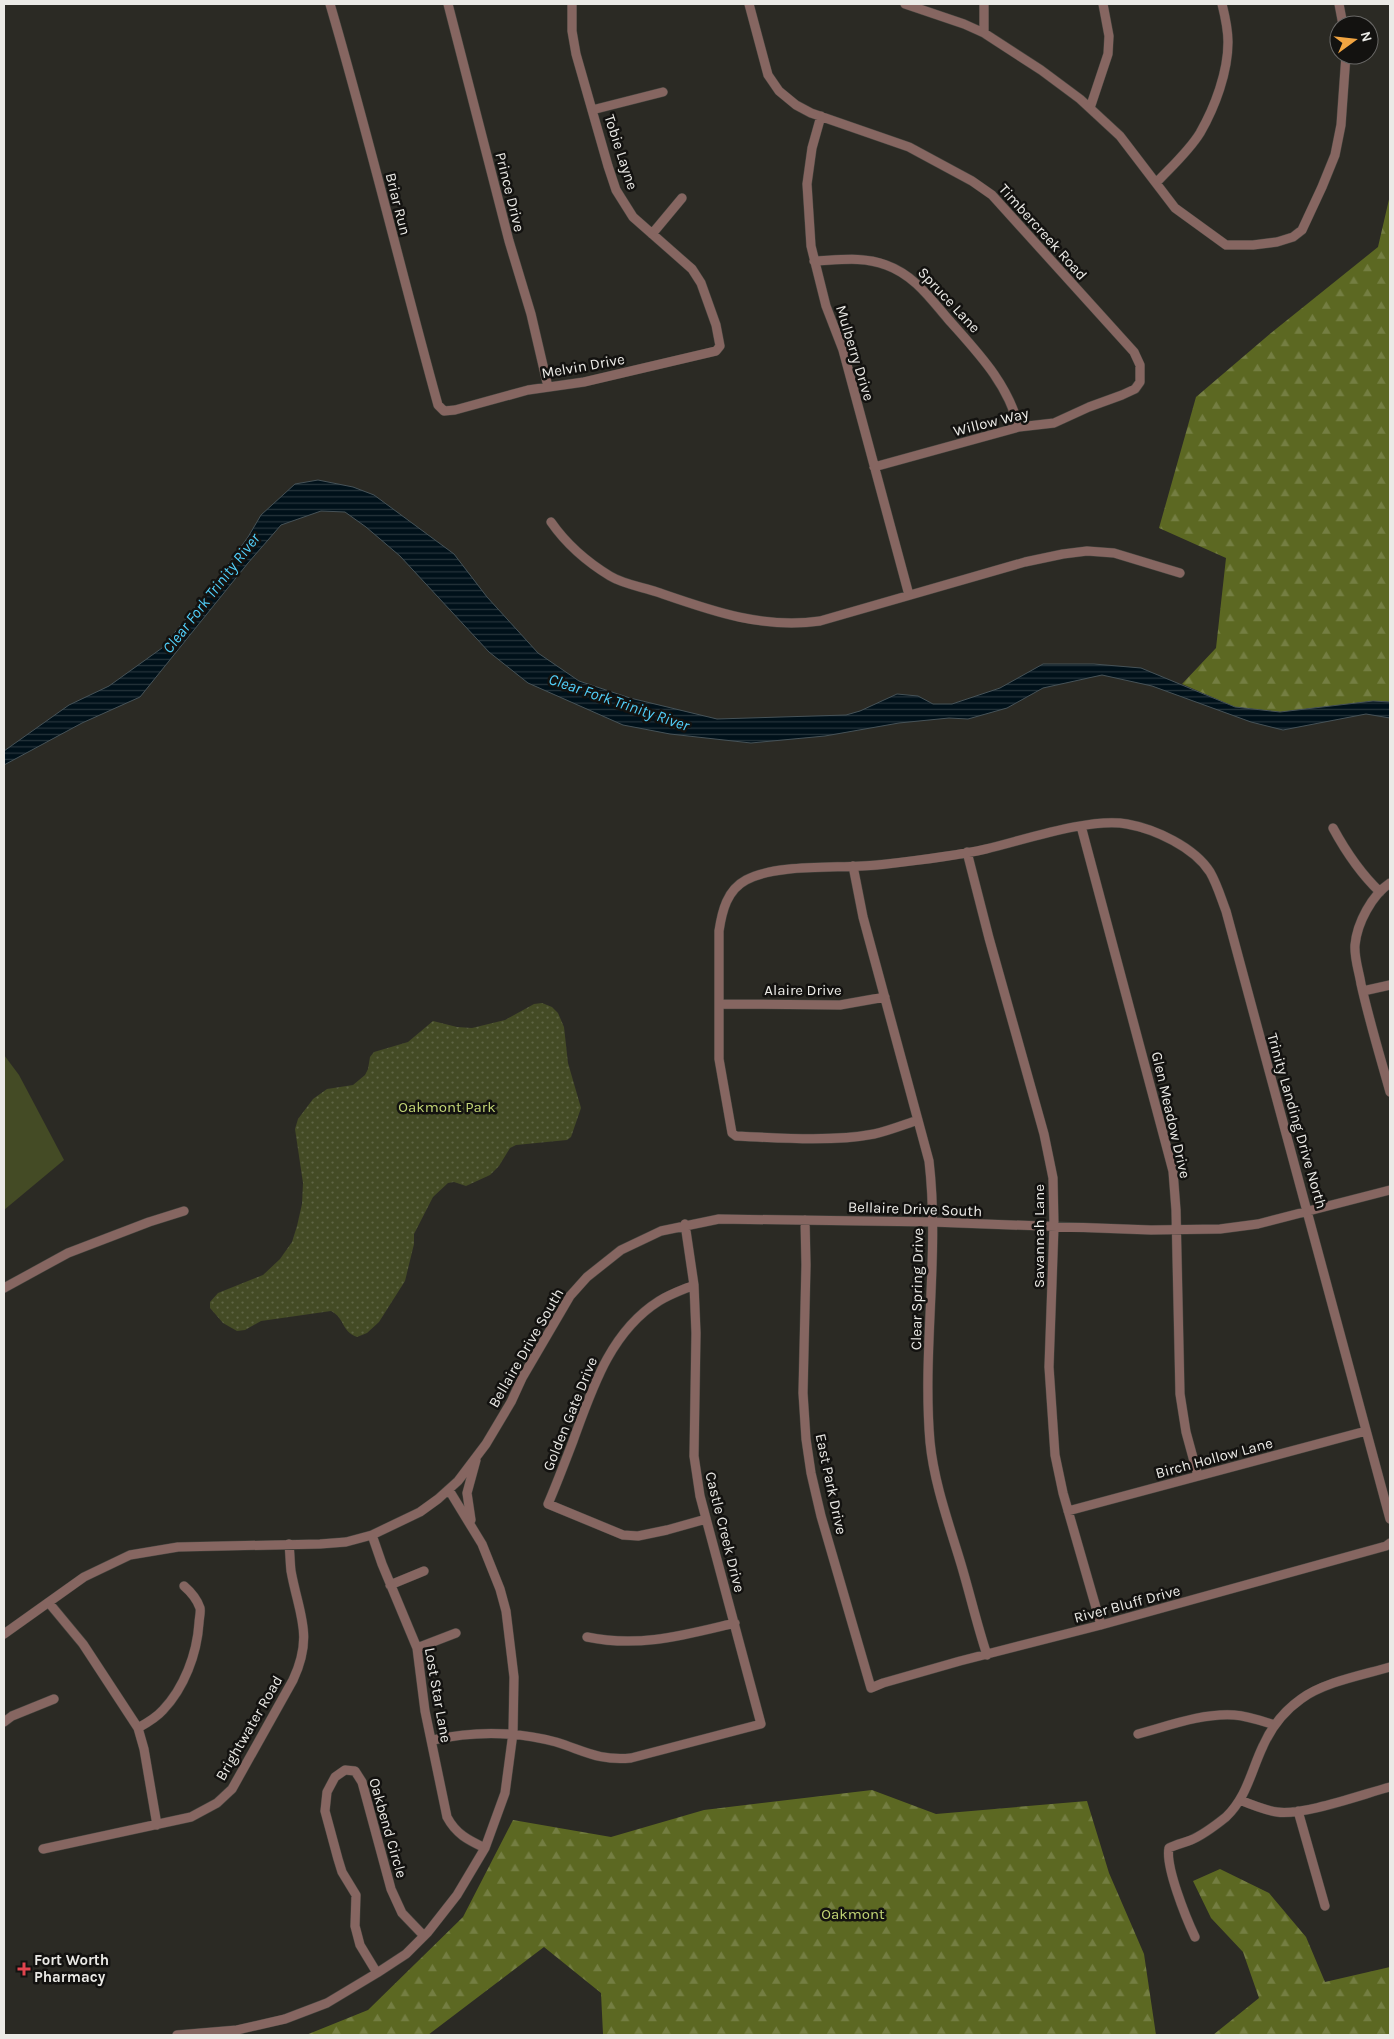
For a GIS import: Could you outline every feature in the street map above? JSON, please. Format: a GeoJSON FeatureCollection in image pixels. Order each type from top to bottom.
{"type":"FeatureCollection","features":[{"type":"Feature","properties":{"kind":"street","name":"Briar Run"},"geometry":{"type":"LineString","coordinates":[[330,4],[355,89],[407,292],[438,405],[441,409]]}},
{"type":"Feature","properties":{"kind":"street","name":"Prince Drive"},"geometry":{"type":"LineString","coordinates":[[448,4],[509,241],[531,314],[548,387]]}},
{"type":"Feature","properties":{"kind":"street","name":"Tobie Layne"},"geometry":{"type":"LineString","coordinates":[[572,4],[572,31],[592,110],[616,190],[627,211],[692,269],[701,283],[719,337]]}},
{"type":"Feature","properties":{"kind":"street","name":"Timbercreek Road"},"geometry":{"type":"LineString","coordinates":[[749,4],[768,75],[779,91],[796,105],[821,116],[909,147],[972,181],[992,195],[1134,352],[1140,364],[1138,384]]}},
{"type":"Feature","properties":{"kind":"street"},"geometry":{"type":"LineString","coordinates":[[905,4],[964,24],[984,33],[1041,70],[1090,108],[1120,136],[1175,208],[1226,244],[1270,243],[1293,237],[1302,230],[1335,156],[1341,125],[1345,65]]}},
{"type":"Feature","properties":{"kind":"street"},"geometry":{"type":"LineString","coordinates":[[984,4],[984,33]]}},
{"type":"Feature","properties":{"kind":"street"},"geometry":{"type":"LineString","coordinates":[[1090,108],[1108,54],[1109,36],[1103,4]]}},
{"type":"Feature","properties":{"kind":"street"},"geometry":{"type":"LineString","coordinates":[[1157,182],[1199,134],[1211,110],[1226,60],[1228,42],[1222,4]]}},
{"type":"Feature","properties":{"kind":"street"},"geometry":{"type":"LineString","coordinates":[[592,110],[663,92]]}},
{"type":"Feature","properties":{"kind":"street","name":"Mulberry Drive"},"geometry":{"type":"LineString","coordinates":[[821,116],[812,148],[807,184],[808,220],[814,261],[826,306],[843,350],[909,595]]}},
{"type":"Feature","properties":{"kind":"street"},"geometry":{"type":"LineString","coordinates":[[652,234],[682,198]]}},
{"type":"Feature","properties":{"kind":"street","name":"Spruce Lane"},"geometry":{"type":"LineString","coordinates":[[814,261],[863,259],[888,265],[908,275],[981,355],[1007,394],[1019,427]]}},
{"type":"Feature","properties":{"kind":"street","name":"Melvin Drive"},"geometry":{"type":"LineString","coordinates":[[441,409],[456,410],[528,390],[628,373],[716,351],[720,346],[719,337]]}},
{"type":"Feature","properties":{"kind":"street","name":"Willow Way"},"geometry":{"type":"LineString","coordinates":[[874,467],[1019,427],[1054,423],[1122,395],[1134,389],[1138,384]]}},
{"type":"Feature","properties":{"kind":"street"},"geometry":{"type":"LineString","coordinates":[[551,522],[573,549],[612,577],[694,606],[733,617],[774,624],[820,622],[1025,562],[1063,554],[1087,551],[1114,553],[1180,573]]}},
{"type":"Feature","properties":{"kind":"street","name":"Trinity Landing Drive North"},"geometry":{"type":"LineString","coordinates":[[720,1004],[719,931],[721,914],[726,902],[737,886],[747,880],[772,871],[877,865],[967,852],[1082,826],[1112,822],[1151,830],[1180,844],[1200,861],[1212,876],[1226,911],[1390,1519]]}},
{"type":"Feature","properties":{"kind":"street","name":"Glen Meadow Drive"},"geometry":{"type":"LineString","coordinates":[[1082,826],[1173,1172],[1180,1394],[1186,1432],[1198,1476]]}},
{"type":"Feature","properties":{"kind":"street"},"geometry":{"type":"LineString","coordinates":[[1333,828],[1365,877],[1380,892]]}},
{"type":"Feature","properties":{"kind":"street","name":"Savannah Lane"},"geometry":{"type":"LineString","coordinates":[[967,852],[1044,1134],[1054,1190],[1050,1394],[1055,1455],[1068,1511],[1101,1625]]}},
{"type":"Feature","properties":{"kind":"street","name":"Clear Spring Drive"},"geometry":{"type":"LineString","coordinates":[[853,866],[863,917],[929,1162],[933,1196],[928,1395],[930,1444],[952,1536],[987,1655]]}},
{"type":"Feature","properties":{"kind":"street"},"geometry":{"type":"LineString","coordinates":[[1390,883],[1371,903],[1357,936],[1356,957],[1363,991],[1390,1092]]}},
{"type":"Feature","properties":{"kind":"street"},"geometry":{"type":"LineString","coordinates":[[1363,991],[1390,985]]}},
{"type":"Feature","properties":{"kind":"street","name":"Alaire Drive"},"geometry":{"type":"LineString","coordinates":[[720,1004],[840,1005],[885,997]]}},
{"type":"Feature","properties":{"kind":"street"},"geometry":{"type":"LineString","coordinates":[[720,1004],[719,1059],[731,1130],[736,1136],[794,1138],[856,1136],[874,1134],[918,1120]]}},
{"type":"Feature","properties":{"kind":"street","name":"Bellaire Drive South"},"geometry":{"type":"LineString","coordinates":[[4,1634],[90,1574],[121,1559],[145,1551],[178,1546],[346,1542],[372,1535],[420,1512],[458,1482],[478,1455],[511,1402],[522,1378],[563,1306],[581,1283],[607,1260],[635,1242],[661,1231],[685,1224],[719,1219],[932,1222],[1176,1230],[1229,1228],[1258,1224],[1390,1190]]}},
{"type":"Feature","properties":{"kind":"street"},"geometry":{"type":"LineString","coordinates":[[4,1288],[68,1253],[149,1222],[184,1211]]}},
{"type":"Feature","properties":{"kind":"street","name":"East Park Drive"},"geometry":{"type":"LineString","coordinates":[[805,1220],[804,1392],[806,1439],[811,1473],[821,1516],[871,1688]]}},
{"type":"Feature","properties":{"kind":"street","name":"Castle Creek Drive"},"geometry":{"type":"LineString","coordinates":[[513,1733],[555,1742],[598,1757],[613,1760],[631,1758],[761,1724],[696,1476],[694,1456],[696,1334],[694,1285],[685,1224]]}},
{"type":"Feature","properties":{"kind":"street","name":"Golden Gate Drive"},"geometry":{"type":"LineString","coordinates":[[694,1285],[670,1295],[647,1309],[612,1350],[592,1389],[548,1504],[623,1535],[638,1536],[706,1519]]}},
{"type":"Feature","properties":{"kind":"street","name":"Birch Hollow Lane"},"geometry":{"type":"LineString","coordinates":[[1068,1511],[1366,1431]]}},
{"type":"Feature","properties":{"kind":"street"},"geometry":{"type":"LineString","coordinates":[[472,1526],[467,1493],[478,1455]]}},
{"type":"Feature","properties":{"kind":"street"},"geometry":{"type":"LineString","coordinates":[[177,2035],[238,2033],[327,2003],[377,1973],[406,1954],[424,1936],[457,1895],[485,1848],[505,1793],[513,1733],[514,1677],[506,1611],[500,1589],[482,1544],[449,1490]]}},
{"type":"Feature","properties":{"kind":"street","name":"Lost Star Lane"},"geometry":{"type":"LineString","coordinates":[[372,1535],[390,1585],[417,1648],[426,1711],[433,1740],[446,1817],[462,1837],[485,1848]]}},
{"type":"Feature","properties":{"kind":"street","name":"River Bluff Drive"},"geometry":{"type":"LineString","coordinates":[[871,1688],[892,1680],[1334,1562],[1390,1543]]}},
{"type":"Feature","properties":{"kind":"street","name":"Brightwater Road"},"geometry":{"type":"LineString","coordinates":[[43,1849],[182,1820],[200,1813],[217,1803],[232,1789],[297,1671],[303,1652],[304,1627],[292,1572],[289,1544]]}},
{"type":"Feature","properties":{"kind":"street"},"geometry":{"type":"LineString","coordinates":[[390,1585],[424,1572]]}},
{"type":"Feature","properties":{"kind":"street"},"geometry":{"type":"LineString","coordinates":[[138,1728],[154,1718],[168,1705],[195,1653],[199,1633],[200,1609],[193,1595],[184,1586]]}},
{"type":"Feature","properties":{"kind":"street"},"geometry":{"type":"LineString","coordinates":[[49,1603],[83,1644],[138,1728],[144,1749],[157,1825]]}},
{"type":"Feature","properties":{"kind":"street"},"geometry":{"type":"LineString","coordinates":[[587,1637],[639,1642],[735,1623]]}},
{"type":"Feature","properties":{"kind":"street"},"geometry":{"type":"LineString","coordinates":[[417,1648],[456,1633]]}},
{"type":"Feature","properties":{"kind":"street"},"geometry":{"type":"LineString","coordinates":[[1195,1937],[1186,1917],[1169,1862],[1170,1848],[1193,1839],[1213,1827],[1240,1800],[1249,1784],[1263,1746],[1275,1725],[1286,1711],[1311,1693],[1390,1667]]}},
{"type":"Feature","properties":{"kind":"street"},"geometry":{"type":"LineString","coordinates":[[4,1722],[12,1716],[54,1699]]}},
{"type":"Feature","properties":{"kind":"street"},"geometry":{"type":"LineString","coordinates":[[1138,1734],[1201,1718],[1233,1715],[1275,1725]]}},
{"type":"Feature","properties":{"kind":"street"},"geometry":{"type":"LineString","coordinates":[[433,1740],[460,1734],[513,1733]]}},
{"type":"Feature","properties":{"kind":"street","name":"Oakbend Circle"},"geometry":{"type":"LineString","coordinates":[[377,1973],[360,1945],[355,1926],[356,1895],[340,1866],[325,1811],[327,1792],[335,1776],[345,1770],[355,1771],[362,1782],[391,1889],[402,1913],[424,1936]]}},
{"type":"Feature","properties":{"kind":"street"},"geometry":{"type":"LineString","coordinates":[[1240,1800],[1255,1807],[1277,1812],[1298,1811],[1390,1787]]}},
{"type":"Feature","properties":{"kind":"street"},"geometry":{"type":"LineString","coordinates":[[1298,1811],[1325,1906]]}},
{"type":"Feature","properties":{"kind":"green space"},"geometry":{"type":"Polygon","coordinates":[[[1390,195],[1390,702],[1373,701],[1280,712],[1235,707],[1182,684],[1216,648],[1226,558],[1159,528],[1196,397],[1271,333],[1378,247],[1390,195]]]}},
{"type":"Feature","properties":{"kind":"green space","name":"Oakmont Park"},"geometry":{"type":"Polygon","coordinates":[[[542,1003],[552,1007],[558,1013],[564,1027],[568,1063],[581,1108],[571,1137],[567,1140],[516,1145],[510,1148],[499,1166],[490,1175],[466,1186],[454,1182],[448,1183],[433,1197],[414,1234],[414,1244],[405,1281],[379,1322],[367,1333],[357,1337],[352,1334],[345,1328],[339,1317],[331,1311],[261,1321],[245,1330],[237,1331],[223,1323],[210,1308],[210,1302],[218,1293],[263,1275],[280,1259],[292,1242],[302,1204],[303,1183],[295,1129],[298,1119],[313,1099],[327,1089],[353,1085],[365,1075],[370,1057],[374,1052],[408,1042],[433,1021],[457,1027],[472,1028],[505,1020],[534,1004],[542,1003]]]}},
{"type":"Feature","properties":{"kind":"green space"},"geometry":{"type":"Polygon","coordinates":[[[4,1055],[19,1075],[64,1160],[4,1210],[4,1055]]]}},
{"type":"Feature","properties":{"kind":"green space","name":"Oakmont"},"geometry":{"type":"Polygon","coordinates":[[[872,1790],[936,1814],[1087,1801],[1109,1873],[1144,1954],[1156,2035],[608,2035],[603,2034],[601,1993],[544,1947],[428,2035],[306,2035],[368,2010],[463,1917],[513,1820],[611,1837],[704,1810],[872,1790]]]}},
{"type":"Feature","properties":{"kind":"green space"},"geometry":{"type":"Polygon","coordinates":[[[1220,1869],[1269,1893],[1306,1937],[1325,1982],[1390,1967],[1390,2035],[1213,2035],[1259,1998],[1243,1952],[1211,1918],[1193,1881],[1220,1869]]]}},
{"type":"Feature","properties":{"kind":"water","name":"Clear Fork Trinity River"},"geometry":{"type":"Polygon","coordinates":[[[318,480],[353,487],[374,495],[454,554],[487,597],[538,653],[579,681],[630,698],[717,719],[846,715],[860,711],[897,694],[918,696],[933,704],[952,704],[1000,688],[1043,664],[1094,664],[1141,668],[1235,707],[1280,712],[1373,701],[1390,702],[1390,718],[1366,714],[1283,730],[1251,722],[1152,686],[1102,675],[1043,688],[1007,708],[968,719],[949,718],[899,723],[825,736],[751,743],[670,734],[623,725],[528,683],[489,652],[400,556],[366,527],[345,512],[321,511],[281,525],[140,697],[82,723],[4,765],[4,751],[69,705],[109,686],[162,648],[212,587],[248,537],[261,515],[295,484],[318,480]]]}},
{"type":"Feature","properties":{"kind":"place","name":"Fort Worth Pharmacy"},"geometry":{"type":"Point","coordinates":[24,1969]}}]}
